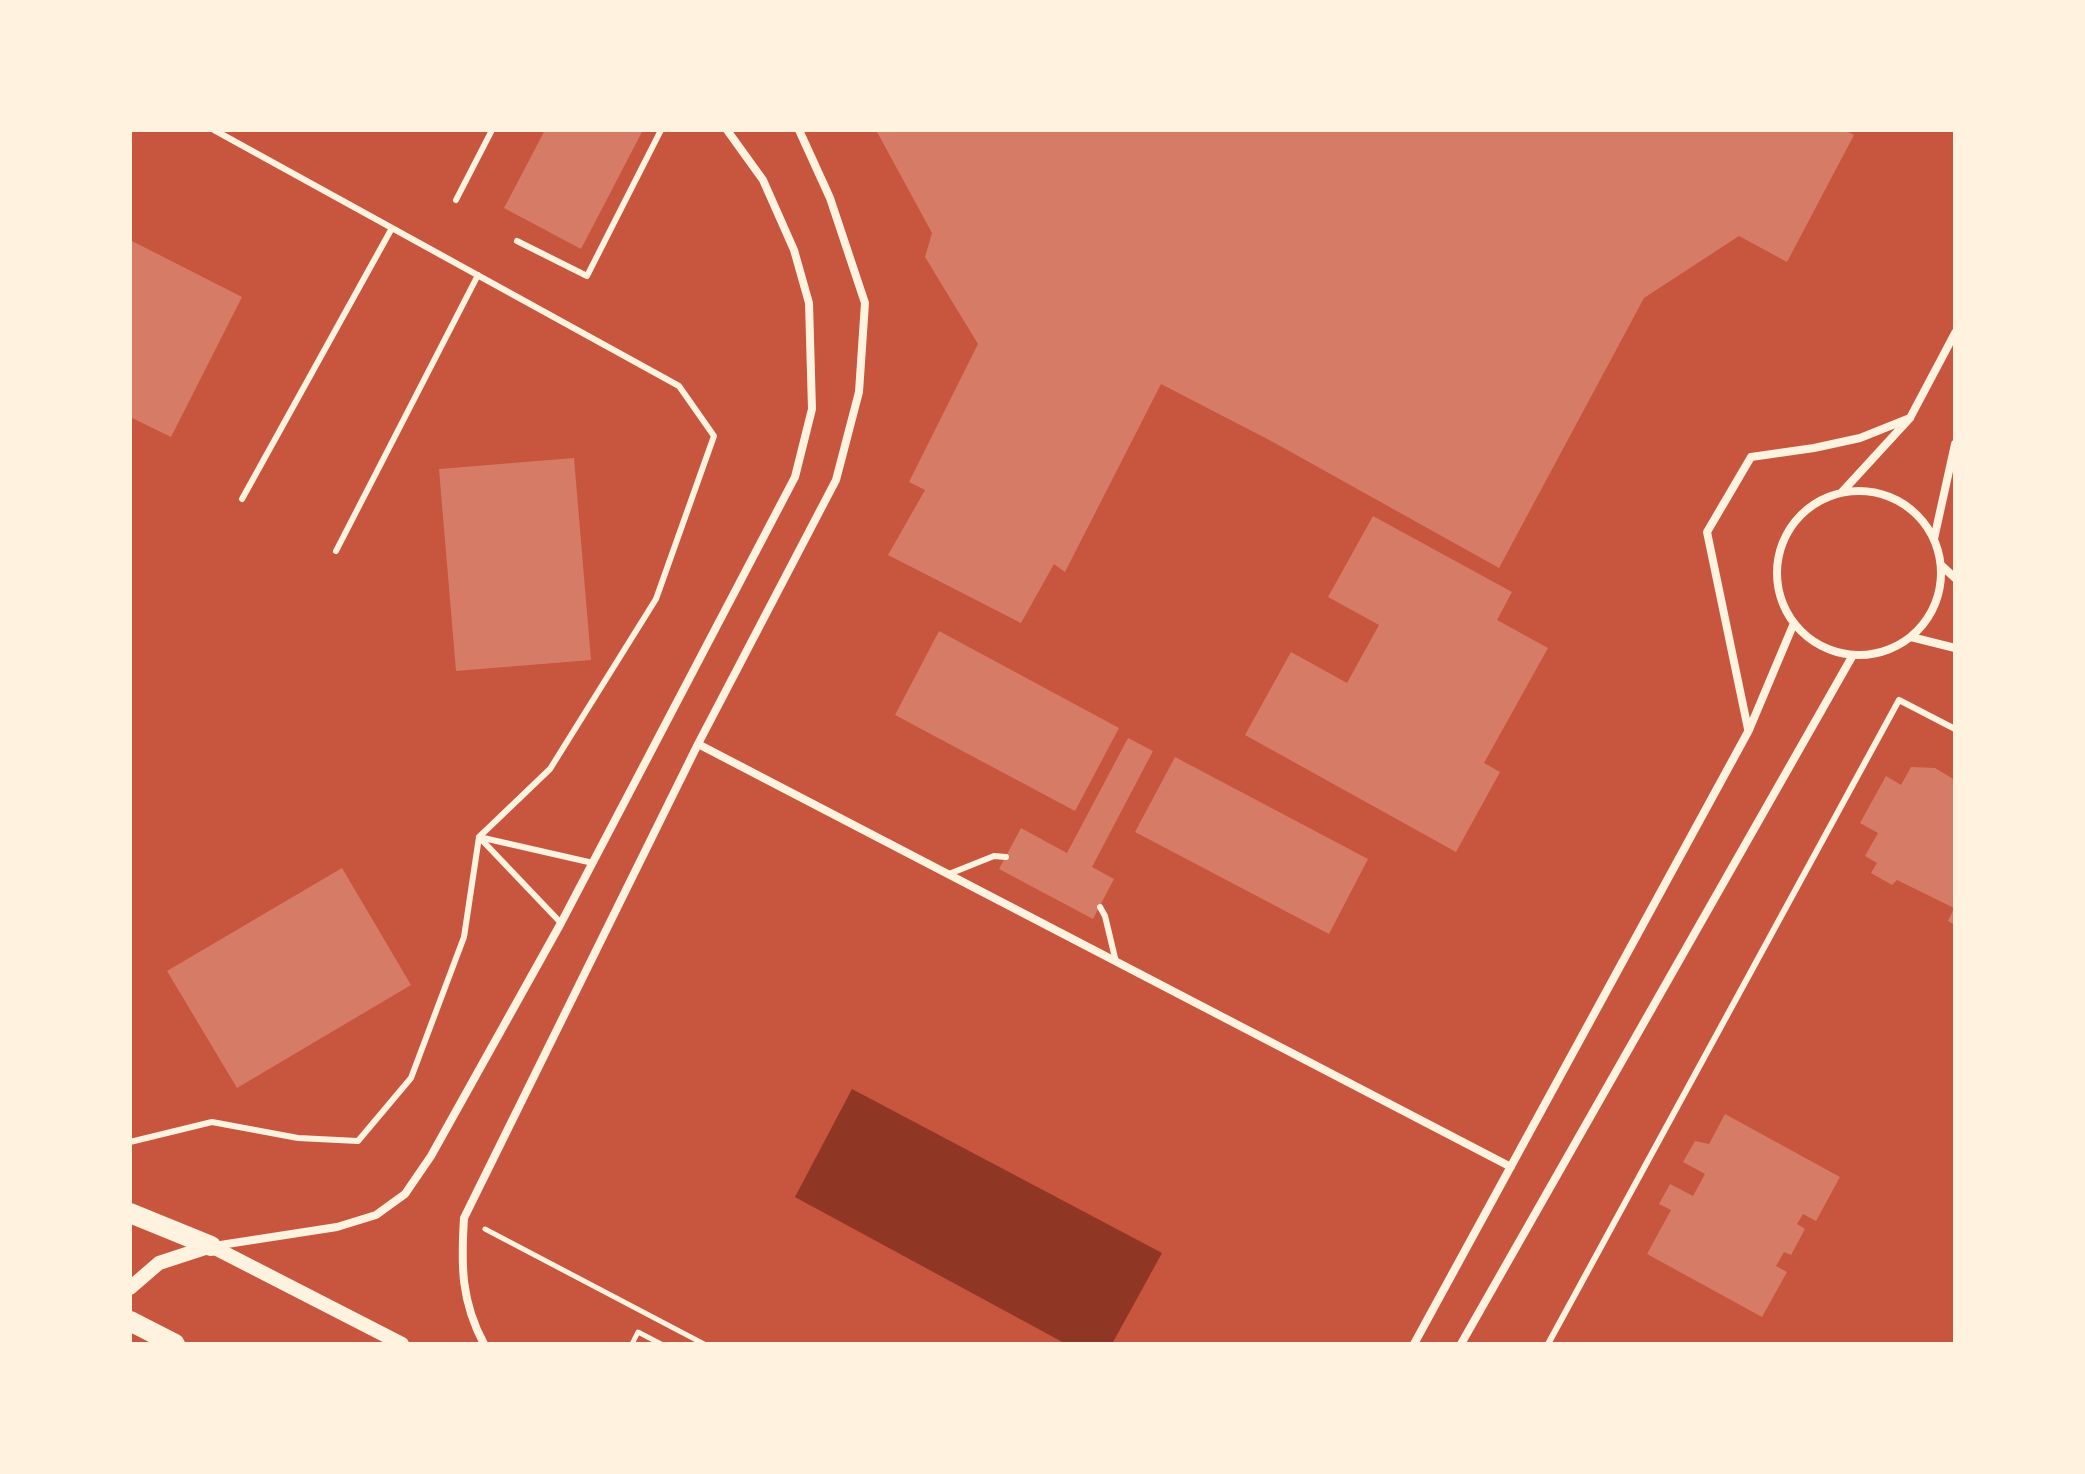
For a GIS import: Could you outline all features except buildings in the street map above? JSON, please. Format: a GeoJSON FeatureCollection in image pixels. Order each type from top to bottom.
{"type":"FeatureCollection","features":[{"type":"Feature","properties":{"kind":"main road"},"geometry":{"type":"LineString","coordinates":[[130,1213],[211,1246]]}},
{"type":"Feature","properties":{"kind":"main road"},"geometry":{"type":"LineString","coordinates":[[130,1321],[175,1344]]}},
{"type":"Feature","properties":{"kind":"street"},"geometry":{"type":"LineString","coordinates":[[130,1288],[159,1263],[211,1246],[337,1227],[376,1215],[405,1194],[431,1156],[561,923],[795,477],[812,409],[809,303],[794,250],[763,180],[727,130]]}},
{"type":"Feature","properties":{"kind":"street"},"geometry":{"type":"LineString","coordinates":[[484,1344],[472,1321],[463,1285],[464,1218],[698,744],[836,480],[859,392],[865,303],[830,198],[799,130]]}},
{"type":"Feature","properties":{"kind":"street"},"geometry":{"type":"LineString","coordinates":[[1842,492],[1910,418],[1955,333]]}},
{"type":"Feature","properties":{"kind":"street"},"geometry":{"type":"LineString","coordinates":[[1749,730],[1707,532],[1751,457],[1860,438],[1910,418]]}},
{"type":"Feature","properties":{"kind":"street"},"geometry":{"type":"LineString","coordinates":[[1934,539],[1955,444]]}},
{"type":"Feature","properties":{"kind":"street"},"geometry":{"type":"LineString","coordinates":[[1842,492],[1887,495],[1922,520],[1934,539],[1942,566],[1940,593],[1929,618],[1911,637],[1894,648],[1874,654],[1853,655],[1830,650],[1810,639],[1794,623],[1782,602],[1777,579],[1778,555],[1786,533],[1801,514],[1820,500],[1842,492]]}},
{"type":"Feature","properties":{"kind":"street"},"geometry":{"type":"LineString","coordinates":[[1942,566],[1955,578]]}},
{"type":"Feature","properties":{"kind":"street"},"geometry":{"type":"LineString","coordinates":[[1414,1344],[1749,730],[1794,623]]}},
{"type":"Feature","properties":{"kind":"street"},"geometry":{"type":"LineString","coordinates":[[1911,637],[1955,648]]}},
{"type":"Feature","properties":{"kind":"street"},"geometry":{"type":"LineString","coordinates":[[1461,1344],[1853,655]]}},
{"type":"Feature","properties":{"kind":"street"},"geometry":{"type":"LineString","coordinates":[[698,744],[1511,1167]]}},
{"type":"Feature","properties":{"kind":"street"},"geometry":{"type":"LineString","coordinates":[[211,1246],[402,1344]]}},
{"type":"Feature","properties":{"kind":"lane"},"geometry":{"type":"LineString","coordinates":[[130,1142],[212,1122],[298,1138],[358,1141],[411,1078],[464,937],[479,837],[550,769],[656,599],[714,436],[679,386],[214,130]]}},
{"type":"Feature","properties":{"kind":"lane"},"geometry":{"type":"LineString","coordinates":[[456,200],[492,130]]}},
{"type":"Feature","properties":{"kind":"lane"},"geometry":{"type":"LineString","coordinates":[[517,241],[587,276],[661,130]]}},
{"type":"Feature","properties":{"kind":"lane"},"geometry":{"type":"LineString","coordinates":[[242,499],[392,228]]}},
{"type":"Feature","properties":{"kind":"lane"},"geometry":{"type":"LineString","coordinates":[[336,551],[478,275]]}},
{"type":"Feature","properties":{"kind":"lane"},"geometry":{"type":"LineString","coordinates":[[1548,1344],[1899,700],[1955,729]]}},
{"type":"Feature","properties":{"kind":"lane"},"geometry":{"type":"LineString","coordinates":[[479,837],[593,863]]}},
{"type":"Feature","properties":{"kind":"lane"},"geometry":{"type":"LineString","coordinates":[[479,837],[561,923]]}},
{"type":"Feature","properties":{"kind":"lane"},"geometry":{"type":"LineString","coordinates":[[948,874],[994,856],[1006,857]]}},
{"type":"Feature","properties":{"kind":"lane"},"geometry":{"type":"LineString","coordinates":[[1100,907],[1116,962]]}},
{"type":"Feature","properties":{"kind":"path"},"geometry":{"type":"LineString","coordinates":[[464,1218],[704,1344]]}},
{"type":"Feature","properties":{"kind":"path"},"geometry":{"type":"LineString","coordinates":[[632,1344],[638,1332],[661,1344]]}},
{"type":"Feature","properties":{"kind":"shaded area"},"geometry":{"type":"Polygon","coordinates":[[[852,1089],[1162,1253],[1112,1344],[1066,1344],[795,1197],[852,1089]]]}}]}
